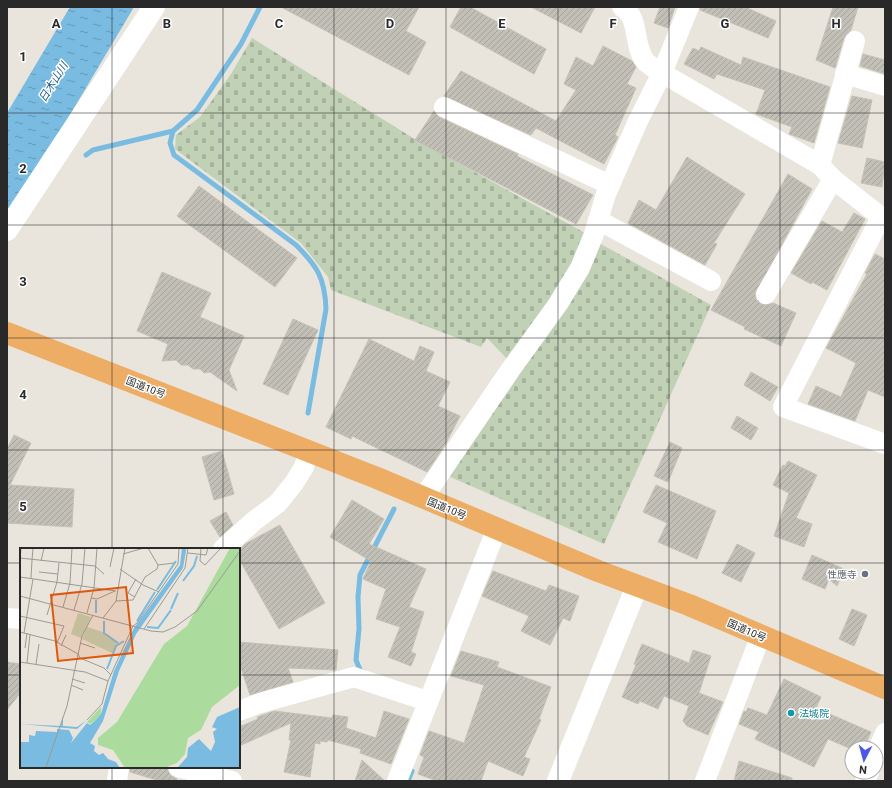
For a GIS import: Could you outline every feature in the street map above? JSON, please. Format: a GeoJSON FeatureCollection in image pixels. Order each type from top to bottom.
{"type":"FeatureCollection","features":[{"type":"Feature","properties":{"kind":"highway","name":"国道10号"},"geometry":{"type":"LineString","coordinates":[[7,333],[377,478],[638,586],[689,605],[885,688]]}},
{"type":"Feature","properties":{"kind":"street"},"geometry":{"type":"LineString","coordinates":[[7,230],[154,7]]}},
{"type":"Feature","properties":{"kind":"street"},"geometry":{"type":"LineString","coordinates":[[622,7],[628,11],[634,23],[640,50],[646,62],[826,172],[883,218],[784,407],[885,444]]}},
{"type":"Feature","properties":{"kind":"street"},"geometry":{"type":"LineString","coordinates":[[423,498],[511,369],[558,304],[580,268],[610,185],[638,121],[662,73],[689,7]]}},
{"type":"Feature","properties":{"kind":"street"},"geometry":{"type":"LineString","coordinates":[[766,294],[826,172],[845,74],[855,42]]}},
{"type":"Feature","properties":{"kind":"street"},"geometry":{"type":"LineString","coordinates":[[845,74],[885,86]]}},
{"type":"Feature","properties":{"kind":"street"},"geometry":{"type":"LineString","coordinates":[[444,107],[610,185]]}},
{"type":"Feature","properties":{"kind":"street"},"geometry":{"type":"LineString","coordinates":[[598,220],[711,281]]}},
{"type":"Feature","properties":{"kind":"street"},"geometry":{"type":"LineString","coordinates":[[225,548],[254,521],[278,503],[294,483],[304,467],[308,452]]}},
{"type":"Feature","properties":{"kind":"street"},"geometry":{"type":"LineString","coordinates":[[397,781],[427,701],[497,528]]}},
{"type":"Feature","properties":{"kind":"street"},"geometry":{"type":"LineString","coordinates":[[558,781],[638,586]]}},
{"type":"Feature","properties":{"kind":"street"},"geometry":{"type":"LineString","coordinates":[[7,618],[20,619]]}},
{"type":"Feature","properties":{"kind":"street"},"geometry":{"type":"LineString","coordinates":[[705,781],[760,635]]}},
{"type":"Feature","properties":{"kind":"street"},"geometry":{"type":"LineString","coordinates":[[240,711],[260,703],[354,677],[427,701]]}},
{"type":"Feature","properties":{"kind":"street"},"geometry":{"type":"LineString","coordinates":[[117,781],[120,768]]}},
{"type":"Feature","properties":{"kind":"street"},"geometry":{"type":"LineString","coordinates":[[182,768],[232,781]]}},
{"type":"Feature","properties":{"kind":"green space"},"geometry":{"type":"Polygon","coordinates":[[[252,38],[413,138],[585,233],[582,247],[510,362],[487,338],[481,347],[331,290],[328,277],[301,243],[175,149],[176,135],[200,117],[231,74],[252,38]]]}},
{"type":"Feature","properties":{"kind":"green space"},"geometry":{"type":"Polygon","coordinates":[[[599,243],[711,305],[604,544],[448,476],[599,243]]]}},
{"type":"Feature","properties":{"kind":"water","name":"日木山川"},"geometry":{"type":"Polygon","coordinates":[[[70,7],[134,7],[7,221],[7,113],[70,7]]]}},
{"type":"Feature","properties":{"kind":"building"},"geometry":{"type":"Polygon","coordinates":[[[281,7],[419,7],[406,31],[426,42],[409,75],[281,7]]]}},
{"type":"Feature","properties":{"kind":"building"},"geometry":{"type":"Polygon","coordinates":[[[461,7],[470,7],[546,49],[534,74],[450,27],[461,7]]]}},
{"type":"Feature","properties":{"kind":"building"},"geometry":{"type":"Polygon","coordinates":[[[531,7],[595,7],[581,33],[531,7]]]}},
{"type":"Feature","properties":{"kind":"building"},"geometry":{"type":"Polygon","coordinates":[[[660,7],[675,7],[668,28],[654,23],[660,7]]]}},
{"type":"Feature","properties":{"kind":"building"},"geometry":{"type":"Polygon","coordinates":[[[700,7],[745,7],[776,21],[768,38],[700,10],[700,7]]]}},
{"type":"Feature","properties":{"kind":"building"},"geometry":{"type":"Polygon","coordinates":[[[833,7],[858,7],[851,30],[844,38],[835,68],[816,60],[833,7]]]}},
{"type":"Feature","properties":{"kind":"building"},"geometry":{"type":"Polygon","coordinates":[[[603,46],[632,61],[636,67],[627,84],[636,88],[615,135],[618,137],[604,164],[536,128],[531,135],[444,96],[461,71],[556,121],[576,90],[564,84],[576,57],[593,66],[603,46]]]}},
{"type":"Feature","properties":{"kind":"building"},"geometry":{"type":"Polygon","coordinates":[[[701,47],[741,65],[743,57],[830,87],[814,143],[789,134],[792,127],[756,114],[765,90],[717,74],[714,79],[684,64],[693,48],[699,51],[701,47]]]}},
{"type":"Feature","properties":{"kind":"building"},"geometry":{"type":"Polygon","coordinates":[[[863,54],[885,60],[885,74],[860,66],[863,54]]]}},
{"type":"Feature","properties":{"kind":"building"},"geometry":{"type":"Polygon","coordinates":[[[852,96],[872,100],[862,148],[838,143],[852,96]]]}},
{"type":"Feature","properties":{"kind":"building"},"geometry":{"type":"Polygon","coordinates":[[[434,111],[439,117],[518,154],[517,156],[593,195],[576,224],[415,140],[434,111]]]}},
{"type":"Feature","properties":{"kind":"building"},"geometry":{"type":"Polygon","coordinates":[[[687,157],[745,194],[714,243],[717,244],[705,265],[628,223],[639,200],[656,210],[687,157]]]}},
{"type":"Feature","properties":{"kind":"building"},"geometry":{"type":"Polygon","coordinates":[[[867,158],[885,162],[882,187],[861,183],[867,158]]]}},
{"type":"Feature","properties":{"kind":"building"},"geometry":{"type":"Polygon","coordinates":[[[788,174],[812,189],[755,294],[756,299],[761,304],[766,305],[773,303],[796,313],[781,346],[744,329],[745,327],[711,310],[788,174]]]}},
{"type":"Feature","properties":{"kind":"building"},"geometry":{"type":"Polygon","coordinates":[[[199,186],[297,258],[275,287],[177,216],[199,186]]]}},
{"type":"Feature","properties":{"kind":"building"},"geometry":{"type":"Polygon","coordinates":[[[854,213],[865,219],[827,290],[812,282],[811,284],[791,273],[822,221],[842,232],[854,213]]]}},
{"type":"Feature","properties":{"kind":"building"},"geometry":{"type":"Polygon","coordinates":[[[875,254],[885,259],[885,397],[868,390],[855,421],[808,404],[816,386],[841,397],[856,363],[826,348],[867,274],[865,273],[875,254]]]}},
{"type":"Feature","properties":{"kind":"building"},"geometry":{"type":"Polygon","coordinates":[[[162,272],[211,293],[200,317],[244,336],[229,370],[237,391],[210,372],[204,373],[200,369],[193,369],[188,365],[181,365],[176,360],[162,361],[168,344],[137,331],[162,272]]]}},
{"type":"Feature","properties":{"kind":"building"},"geometry":{"type":"Polygon","coordinates":[[[293,319],[318,330],[288,395],[263,384],[293,319]]]}},
{"type":"Feature","properties":{"kind":"building"},"geometry":{"type":"Polygon","coordinates":[[[369,339],[414,361],[420,346],[434,352],[426,371],[450,382],[438,406],[460,416],[445,445],[427,472],[352,436],[351,439],[326,427],[369,339]]]}},
{"type":"Feature","properties":{"kind":"building"},"geometry":{"type":"Polygon","coordinates":[[[751,372],[778,387],[770,401],[744,385],[751,372]]]}},
{"type":"Feature","properties":{"kind":"building"},"geometry":{"type":"Polygon","coordinates":[[[737,416],[758,428],[751,440],[731,428],[737,416]]]}},
{"type":"Feature","properties":{"kind":"building"},"geometry":{"type":"Polygon","coordinates":[[[14,435],[31,443],[10,485],[74,489],[72,527],[7,523],[7,449],[14,435]]]}},
{"type":"Feature","properties":{"kind":"building"},"geometry":{"type":"Polygon","coordinates":[[[670,442],[682,448],[668,482],[654,476],[670,442]]]}},
{"type":"Feature","properties":{"kind":"building"},"geometry":{"type":"Polygon","coordinates":[[[222,451],[234,494],[214,500],[202,457],[222,451]]]}},
{"type":"Feature","properties":{"kind":"building"},"geometry":{"type":"Polygon","coordinates":[[[788,461],[817,475],[796,518],[812,524],[804,547],[774,536],[789,493],[773,485],[783,465],[785,466],[788,461]]]}},
{"type":"Feature","properties":{"kind":"building"},"geometry":{"type":"Polygon","coordinates":[[[656,485],[716,511],[697,559],[658,542],[667,523],[643,512],[656,485]]]}},
{"type":"Feature","properties":{"kind":"building"},"geometry":{"type":"Polygon","coordinates":[[[352,500],[384,519],[369,544],[426,569],[409,607],[424,612],[411,652],[416,654],[411,666],[388,657],[400,627],[376,619],[386,589],[363,579],[371,561],[330,537],[352,500]]]}},
{"type":"Feature","properties":{"kind":"building"},"geometry":{"type":"Polygon","coordinates":[[[226,512],[233,525],[220,537],[210,521],[226,512]]]}},
{"type":"Feature","properties":{"kind":"building"},"geometry":{"type":"Polygon","coordinates":[[[280,525],[325,603],[279,629],[240,561],[240,549],[245,544],[280,525]]]}},
{"type":"Feature","properties":{"kind":"building"},"geometry":{"type":"Polygon","coordinates":[[[737,544],[755,553],[741,582],[722,573],[737,544]]]}},
{"type":"Feature","properties":{"kind":"building"},"geometry":{"type":"Polygon","coordinates":[[[812,555],[844,569],[837,586],[829,579],[825,589],[802,579],[812,555]]]}},
{"type":"Feature","properties":{"kind":"building"},"geometry":{"type":"Polygon","coordinates":[[[493,571],[546,591],[549,585],[579,596],[570,621],[563,618],[550,645],[521,631],[529,616],[482,596],[493,571]]]}},
{"type":"Feature","properties":{"kind":"building"},"geometry":{"type":"Polygon","coordinates":[[[852,609],[867,615],[854,646],[839,639],[852,609]]]}},
{"type":"Feature","properties":{"kind":"building"},"geometry":{"type":"Polygon","coordinates":[[[240,642],[338,650],[336,670],[288,668],[293,682],[250,695],[240,665],[240,642]]]}},
{"type":"Feature","properties":{"kind":"building"},"geometry":{"type":"Polygon","coordinates":[[[642,644],[689,663],[693,650],[711,656],[699,693],[723,702],[708,735],[687,726],[683,721],[689,706],[664,696],[658,709],[640,701],[638,704],[622,697],[636,665],[634,664],[642,644]]]}},
{"type":"Feature","properties":{"kind":"building"},"geometry":{"type":"Polygon","coordinates":[[[461,651],[499,662],[497,667],[551,687],[539,719],[541,720],[524,757],[530,759],[523,776],[488,761],[481,781],[437,781],[418,774],[424,757],[420,755],[429,731],[464,743],[484,685],[451,676],[461,651]]]}},
{"type":"Feature","properties":{"kind":"building"},"geometry":{"type":"Polygon","coordinates":[[[7,662],[20,664],[20,693],[7,710],[7,662]]]}},
{"type":"Feature","properties":{"kind":"building","name":"法城院"},"geometry":{"type":"Polygon","coordinates":[[[784,679],[821,697],[816,708],[871,732],[868,740],[844,740],[844,746],[828,739],[814,767],[755,739],[759,732],[739,724],[744,711],[746,712],[748,708],[767,715],[784,679]]]}},
{"type":"Feature","properties":{"kind":"building"},"geometry":{"type":"Polygon","coordinates":[[[274,711],[332,718],[333,715],[348,717],[346,728],[376,738],[384,711],[409,719],[391,764],[360,753],[361,749],[328,740],[327,742],[320,741],[320,744],[315,743],[310,777],[284,772],[291,740],[289,740],[291,723],[240,746],[240,727],[258,719],[257,717],[274,711]]]}},
{"type":"Feature","properties":{"kind":"building"},"geometry":{"type":"Polygon","coordinates":[[[362,760],[385,781],[355,781],[362,760]]]}},
{"type":"Feature","properties":{"kind":"building"},"geometry":{"type":"Polygon","coordinates":[[[739,761],[792,778],[792,781],[734,781],[739,761]]]}},
{"type":"Feature","properties":{"kind":"building"},"geometry":{"type":"Polygon","coordinates":[[[130,768],[167,768],[170,775],[177,779],[177,781],[160,781],[130,772],[130,768]]]}},
{"type":"Feature","properties":{"kind":"waterway"},"geometry":{"type":"LineString","coordinates":[[86,155],[93,150],[173,131],[197,110],[241,44],[260,7]]}},
{"type":"Feature","properties":{"kind":"waterway"},"geometry":{"type":"LineString","coordinates":[[173,131],[170,143],[174,155],[296,245],[314,266],[322,281],[326,309],[308,413]]}},
{"type":"Feature","properties":{"kind":"waterway"},"geometry":{"type":"LineString","coordinates":[[364,672],[361,672],[356,660],[359,629],[358,597],[360,575],[394,509]]}},
{"type":"Feature","properties":{"kind":"waterway"},"geometry":{"type":"LineString","coordinates":[[408,781],[412,771]]}},
{"type":"Feature","properties":{"kind":"place","name":"性應寺"},"geometry":{"type":"Point","coordinates":[865,574]}},
{"type":"Feature","properties":{"kind":"place","name":"法城院"},"geometry":{"type":"Point","coordinates":[791,713]}}]}
